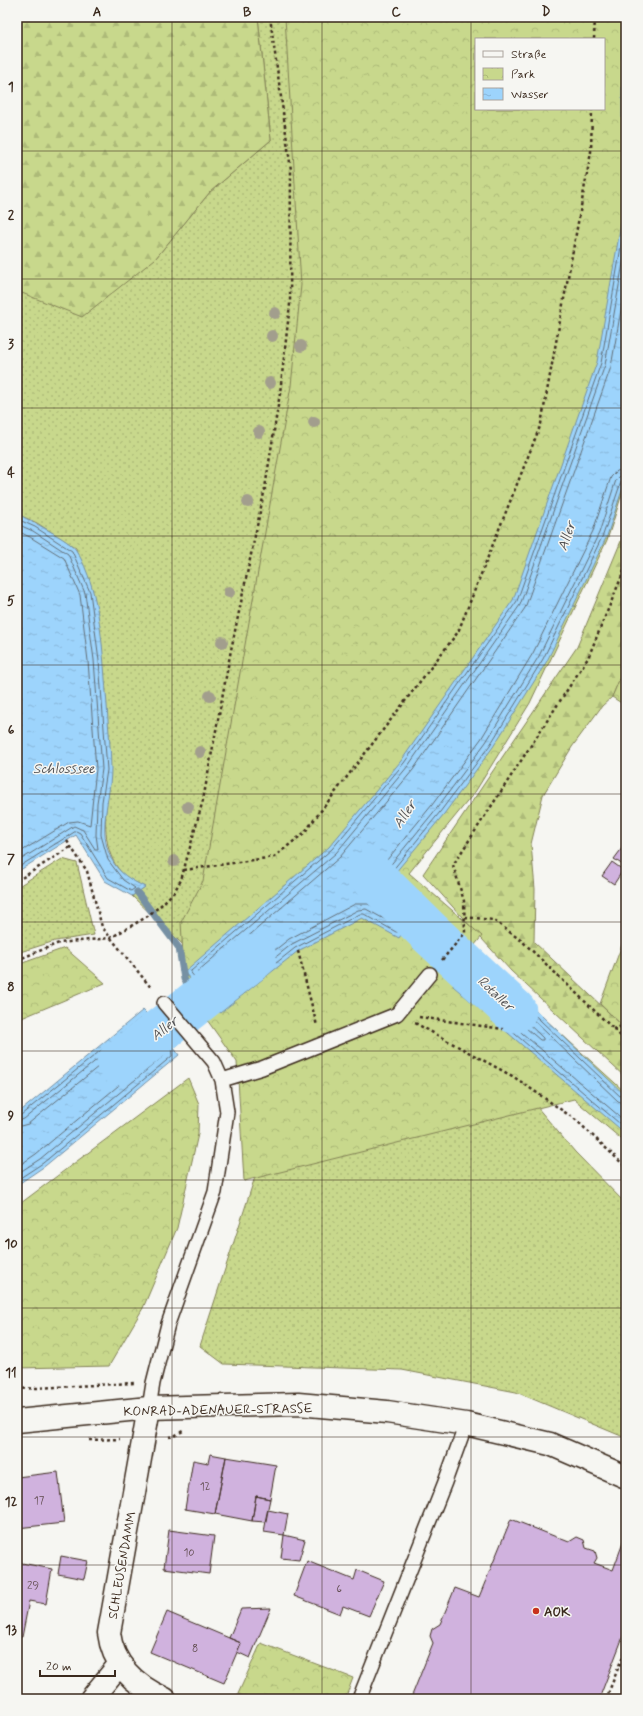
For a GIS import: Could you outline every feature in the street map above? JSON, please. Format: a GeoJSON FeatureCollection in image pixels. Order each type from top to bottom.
{"type":"FeatureCollection","features":[{"type":"Feature","properties":{"kind":"street","name":"KONRAD-ADENAUER-STRASSE"},"geometry":{"type":"LineString","coordinates":[[17,1421],[149,1408],[298,1404],[387,1412],[466,1424],[550,1444],[626,1477]]}},
{"type":"Feature","properties":{"kind":"street","name":"SCHLEUSENDAMM"},"geometry":{"type":"LineString","coordinates":[[149,1408],[109,1633],[110,1646],[119,1665],[142,1687],[164,1699]]}},
{"type":"Feature","properties":{"kind":"street"},"geometry":{"type":"LineString","coordinates":[[91,1699],[119,1665]]}},
{"type":"Feature","properties":{"kind":"lane"},"geometry":{"type":"LineString","coordinates":[[222,1080],[262,1068],[321,1043],[397,1014],[430,974]]}},
{"type":"Feature","properties":{"kind":"lane"},"geometry":{"type":"LineString","coordinates":[[149,1408],[153,1383],[168,1324],[215,1192],[227,1112],[222,1080],[214,1062],[164,1003]]}},
{"type":"Feature","properties":{"kind":"lane"},"geometry":{"type":"LineString","coordinates":[[359,1699],[451,1468],[466,1424]]}},
{"type":"Feature","properties":{"kind":"path"},"geometry":{"type":"LineString","coordinates":[[17,960],[59,943],[110,938],[145,918],[160,906],[174,892],[181,880],[203,800],[231,650],[265,488],[280,394],[290,304],[291,170],[270,17]]}},
{"type":"Feature","properties":{"kind":"path"},"geometry":{"type":"LineString","coordinates":[[594,17],[594,38]]}},
{"type":"Feature","properties":{"kind":"path"},"geometry":{"type":"LineString","coordinates":[[184,870],[274,857],[304,833],[458,632],[541,424],[591,152],[592,110]]}},
{"type":"Feature","properties":{"kind":"path"},"geometry":{"type":"LineString","coordinates":[[430,974],[465,933],[464,901],[453,865],[588,658],[626,566]]}},
{"type":"Feature","properties":{"kind":"path"},"geometry":{"type":"LineString","coordinates":[[67,841],[72,846],[87,871],[102,927],[164,1003]]}},
{"type":"Feature","properties":{"kind":"path"},"geometry":{"type":"LineString","coordinates":[[17,881],[72,846]]}},
{"type":"Feature","properties":{"kind":"path"},"geometry":{"type":"LineString","coordinates":[[465,917],[493,920],[522,941],[626,1041]]}},
{"type":"Feature","properties":{"kind":"path"},"geometry":{"type":"LineString","coordinates":[[298,952],[321,1043]]}},
{"type":"Feature","properties":{"kind":"path"},"geometry":{"type":"LineString","coordinates":[[397,1014],[503,1029]]}},
{"type":"Feature","properties":{"kind":"path"},"geometry":{"type":"LineString","coordinates":[[397,1014],[514,1077],[576,1120],[626,1167]]}},
{"type":"Feature","properties":{"kind":"path"},"geometry":{"type":"LineString","coordinates":[[614,1029],[626,1025]]}},
{"type":"Feature","properties":{"kind":"path"},"geometry":{"type":"LineString","coordinates":[[17,1389],[153,1383]]}},
{"type":"Feature","properties":{"kind":"path"},"geometry":{"type":"LineString","coordinates":[[88,1440],[174,1436],[187,1429]]}},
{"type":"Feature","properties":{"kind":"path"},"geometry":{"type":"LineString","coordinates":[[606,1699],[626,1648]]}},
{"type":"Feature","properties":{"kind":"green space"},"geometry":{"type":"Polygon","coordinates":[[[17,17],[258,17],[271,140],[210,192],[155,259],[82,317],[17,291],[17,17]]]}},
{"type":"Feature","properties":{"kind":"green space"},"geometry":{"type":"Polygon","coordinates":[[[258,17],[622,17],[622,218],[198,959],[132,896],[145,887],[125,876],[118,868],[109,851],[106,833],[106,803],[76,548],[37,523],[17,514],[17,291],[155,259],[210,192],[271,140],[258,17]]]}},
{"type":"Feature","properties":{"kind":"green space"},"geometry":{"type":"Polygon","coordinates":[[[285,17],[626,17],[626,482],[607,540],[530,703],[475,792],[409,873],[482,936],[470,951],[626,1093],[626,1143],[574,1099],[244,1181],[237,1062],[185,989],[181,922],[203,881],[291,386],[301,285],[285,17]]]}},
{"type":"Feature","properties":{"kind":"green space"},"geometry":{"type":"Polygon","coordinates":[[[626,529],[626,664],[612,697],[602,706],[572,747],[543,795],[531,844],[535,889],[534,942],[626,1029],[626,1078],[511,971],[423,874],[577,647],[626,529]]]}},
{"type":"Feature","properties":{"kind":"green space"},"geometry":{"type":"Polygon","coordinates":[[[626,664],[626,706],[612,697],[626,664]]]}},
{"type":"Feature","properties":{"kind":"green space"},"geometry":{"type":"Polygon","coordinates":[[[62,859],[77,863],[94,935],[55,941],[17,953],[17,887],[62,859]]]}},
{"type":"Feature","properties":{"kind":"green space"},"geometry":{"type":"Polygon","coordinates":[[[626,934],[626,1029],[600,1004],[626,934]]]}},
{"type":"Feature","properties":{"kind":"green space"},"geometry":{"type":"Polygon","coordinates":[[[65,948],[105,983],[17,1020],[17,965],[65,948]]]}},
{"type":"Feature","properties":{"kind":"green space"},"geometry":{"type":"Polygon","coordinates":[[[465,1022],[575,1152],[626,1204],[626,1438],[516,1392],[402,1370],[224,1364],[200,1346],[255,1177],[465,1022]]]}},
{"type":"Feature","properties":{"kind":"green space"},"geometry":{"type":"Polygon","coordinates":[[[188,1078],[199,1104],[198,1134],[177,1228],[143,1308],[109,1366],[17,1368],[17,1206],[188,1078]]]}},
{"type":"Feature","properties":{"kind":"green space"},"geometry":{"type":"Polygon","coordinates":[[[261,1643],[353,1678],[345,1699],[252,1699],[238,1694],[261,1643]]]}},
{"type":"Feature","properties":{"kind":"water"},"geometry":{"type":"Polygon","coordinates":[[[622,17],[626,17],[626,478],[607,536],[547,661],[493,747],[444,814],[395,873],[422,904],[399,938],[362,918],[298,951],[220,1013],[184,972],[329,847],[401,761],[513,600],[597,362],[622,218],[622,17]]]}},
{"type":"Feature","properties":{"kind":"water","name":"Schlosssee"},"geometry":{"type":"Polygon","coordinates":[[[17,514],[49,530],[72,546],[76,550],[85,567],[91,585],[100,625],[111,753],[105,836],[111,858],[117,868],[130,879],[145,887],[132,896],[105,881],[76,835],[17,872],[17,514]]]}},
{"type":"Feature","properties":{"kind":"water"},"geometry":{"type":"Polygon","coordinates":[[[479,956],[626,1096],[626,1134],[453,986],[479,956]]]}},
{"type":"Feature","properties":{"kind":"water"},"geometry":{"type":"Polygon","coordinates":[[[143,1010],[151,1018],[159,1013],[182,1041],[174,1048],[179,1055],[45,1166],[17,1185],[17,1114],[143,1010]]]}},
{"type":"Feature","properties":{"kind":"building"},"geometry":{"type":"Polygon","coordinates":[[[626,843],[626,867],[614,859],[626,843]]]}},
{"type":"Feature","properties":{"kind":"building"},"geometry":{"type":"Polygon","coordinates":[[[612,862],[623,870],[614,884],[602,876],[612,862]]]}},
{"type":"Feature","properties":{"kind":"building"},"geometry":{"type":"Polygon","coordinates":[[[210,1454],[226,1457],[215,1514],[185,1509],[193,1460],[208,1463],[210,1454]]]}},
{"type":"Feature","properties":{"kind":"building"},"geometry":{"type":"Polygon","coordinates":[[[226,1457],[276,1465],[270,1499],[256,1496],[252,1521],[215,1514],[226,1457]]]}},
{"type":"Feature","properties":{"kind":"building"},"geometry":{"type":"Polygon","coordinates":[[[58,1472],[64,1523],[17,1528],[17,1477],[58,1472]]]}},
{"type":"Feature","properties":{"kind":"building"},"geometry":{"type":"Polygon","coordinates":[[[256,1496],[270,1499],[265,1522],[252,1521],[256,1496]]]}},
{"type":"Feature","properties":{"kind":"building"},"geometry":{"type":"Polygon","coordinates":[[[268,1510],[288,1514],[284,1535],[264,1532],[268,1510]]]}},
{"type":"Feature","properties":{"kind":"building","name":"AOK"},"geometry":{"type":"Polygon","coordinates":[[[511,1519],[569,1542],[577,1537],[584,1540],[586,1548],[595,1551],[597,1558],[594,1563],[613,1570],[624,1540],[626,1541],[626,1629],[599,1699],[411,1698],[433,1643],[430,1636],[432,1629],[440,1624],[455,1588],[479,1597],[511,1519]]]}},
{"type":"Feature","properties":{"kind":"building"},"geometry":{"type":"Polygon","coordinates":[[[169,1530],[214,1536],[209,1574],[164,1568],[169,1530]]]}},
{"type":"Feature","properties":{"kind":"building"},"geometry":{"type":"Polygon","coordinates":[[[284,1535],[305,1540],[299,1560],[281,1558],[284,1535]]]}},
{"type":"Feature","properties":{"kind":"building"},"geometry":{"type":"Polygon","coordinates":[[[61,1556],[88,1561],[84,1579],[58,1574],[61,1556]]]}},
{"type":"Feature","properties":{"kind":"building"},"geometry":{"type":"Polygon","coordinates":[[[307,1561],[354,1580],[357,1570],[384,1581],[369,1616],[343,1606],[340,1614],[294,1596],[307,1561]]]}},
{"type":"Feature","properties":{"kind":"building"},"geometry":{"type":"Polygon","coordinates":[[[17,1562],[52,1569],[46,1604],[29,1601],[22,1637],[17,1636],[17,1562]]]}},
{"type":"Feature","properties":{"kind":"building"},"geometry":{"type":"Polygon","coordinates":[[[271,1608],[250,1658],[237,1652],[241,1643],[229,1638],[241,1609],[271,1608]]]}},
{"type":"Feature","properties":{"kind":"building"},"geometry":{"type":"Polygon","coordinates":[[[167,1612],[241,1643],[224,1683],[150,1652],[167,1612]]]}},
{"type":"Feature","properties":{"kind":"waterway","name":"Rotaller"},"geometry":{"type":"LineString","coordinates":[[369,873],[431,934],[514,1011]]}},
{"type":"Feature","properties":{"kind":"waterway"},"geometry":{"type":"LineString","coordinates":[[137,892],[179,948],[184,979],[198,1001]]}},
{"type":"Feature","properties":{"kind":"waterway","name":"Aller"},"geometry":{"type":"LineString","coordinates":[[119,1063],[254,957]]}},
{"type":"Feature","properties":{"kind":"place","name":"AOK"},"geometry":{"type":"Point","coordinates":[536,1611]}}]}
